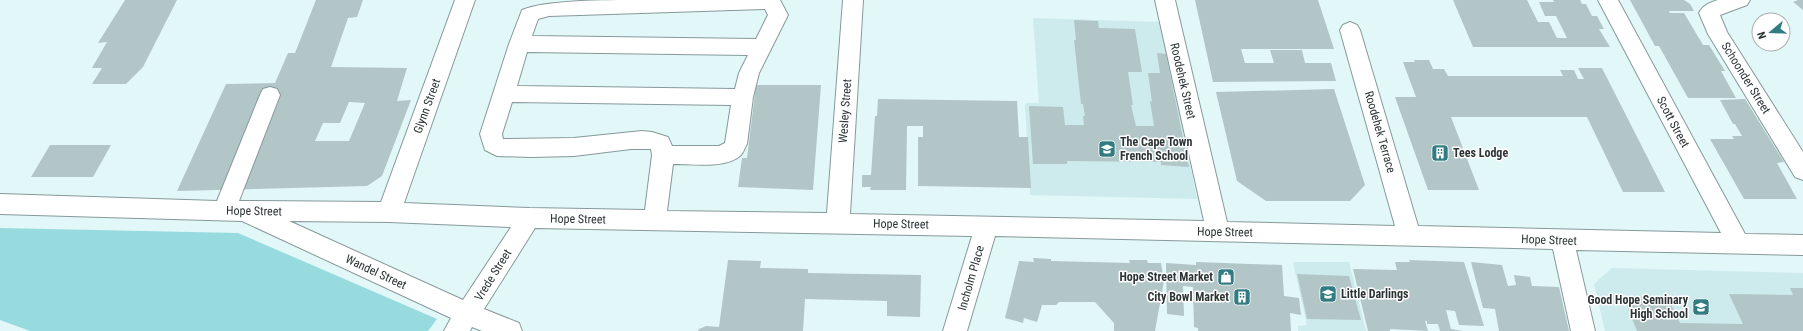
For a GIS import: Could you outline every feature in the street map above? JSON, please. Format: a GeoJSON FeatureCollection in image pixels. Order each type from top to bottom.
{"type":"FeatureCollection","features":[{"type":"Feature","properties":{"kind":"street","name":"Glynn Street"},"geometry":{"type":"LineString","coordinates":[[389,212],[466,0]]}},
{"type":"Feature","properties":{"kind":"street","name":"Wesley Street"},"geometry":{"type":"LineString","coordinates":[[838,223],[853,0]]}},
{"type":"Feature","properties":{"kind":"street","name":"Roodehek Street"},"geometry":{"type":"LineString","coordinates":[[1165,0],[1218,232]]}},
{"type":"Feature","properties":{"kind":"street","name":"Scott Street"},"geometry":{"type":"LineString","coordinates":[[1608,0],[1738,243]]}},
{"type":"Feature","properties":{"kind":"street","name":"Schoonder Street"},"geometry":{"type":"LineString","coordinates":[[1740,0],[1716,8],[1710,13],[1718,34],[1803,170]]}},
{"type":"Feature","properties":{"kind":"street"},"geometry":{"type":"LineString","coordinates":[[655,220],[663,155],[660,143],[648,139],[572,147],[497,147],[493,144],[491,134],[529,15],[540,10],[659,4],[766,2],[772,4],[776,8],[778,15],[749,73],[743,97],[736,144],[733,149],[721,155],[663,155]]}},
{"type":"Feature","properties":{"kind":"street","name":"Roodehek Terrace"},"geometry":{"type":"LineString","coordinates":[[1350,30],[1409,235]]}},
{"type":"Feature","properties":{"kind":"street"},"geometry":{"type":"LineString","coordinates":[[520,44],[762,46]]}},
{"type":"Feature","properties":{"kind":"street"},"geometry":{"type":"LineString","coordinates":[[504,94],[743,97]]}},
{"type":"Feature","properties":{"kind":"street"},"geometry":{"type":"LineString","coordinates":[[233,211],[270,95]]}},
{"type":"Feature","properties":{"kind":"street","name":"Hope Street"},"geometry":{"type":"LineString","coordinates":[[0,204],[233,211],[389,212],[529,218],[986,226],[1803,245]]}},
{"type":"Feature","properties":{"kind":"street","name":"Wandel Street"},"geometry":{"type":"LineString","coordinates":[[233,211],[462,323],[510,331]]}},
{"type":"Feature","properties":{"kind":"street","name":"Vrede Street"},"geometry":{"type":"LineString","coordinates":[[462,323],[529,218]]}},
{"type":"Feature","properties":{"kind":"street","name":"Incholm Place"},"geometry":{"type":"LineString","coordinates":[[955,331],[986,226]]}},
{"type":"Feature","properties":{"kind":"street"},"geometry":{"type":"LineString","coordinates":[[1562,240],[1583,331]]}},
{"type":"Feature","properties":{"kind":"shaded area","name":"The Cape Town French School"},"geometry":{"type":"Polygon","coordinates":[[[1033,18],[1161,22],[1197,199],[1030,195],[1025,103],[1039,103],[1033,18]]]}},
{"type":"Feature","properties":{"kind":"shaded area"},"geometry":{"type":"Polygon","coordinates":[[[0,228],[238,233],[437,319],[428,331],[30,331],[0,320],[0,228]]]}},
{"type":"Feature","properties":{"kind":"shaded area","name":"Little Darlings"},"geometry":{"type":"Polygon","coordinates":[[[1293,262],[1349,262],[1366,331],[1298,331],[1298,326],[1307,325],[1293,262]]]}},
{"type":"Feature","properties":{"kind":"shaded area","name":"Good Hope Seminary High School"},"geometry":{"type":"Polygon","coordinates":[[[1612,268],[1803,273],[1803,331],[1605,331],[1594,284],[1612,268]]]}},
{"type":"Feature","properties":{"kind":"building"},"geometry":{"type":"Polygon","coordinates":[[[125,0],[177,0],[143,67],[126,84],[92,84],[102,68],[92,68],[107,42],[98,43],[125,0]]]}},
{"type":"Feature","properties":{"kind":"building"},"geometry":{"type":"Polygon","coordinates":[[[316,0],[363,0],[357,17],[348,18],[331,67],[407,68],[397,101],[411,100],[382,176],[367,186],[177,191],[226,84],[275,83],[288,53],[295,53],[316,0]],[[349,102],[340,123],[323,123],[315,141],[349,141],[365,103],[349,102]]]}},
{"type":"Feature","properties":{"kind":"building"},"geometry":{"type":"Polygon","coordinates":[[[1195,0],[1318,0],[1334,49],[1241,49],[1245,63],[1274,63],[1270,50],[1302,50],[1305,63],[1331,63],[1336,81],[1213,82],[1195,0]]]}},
{"type":"Feature","properties":{"kind":"building"},"geometry":{"type":"Polygon","coordinates":[[[1453,0],[1527,0],[1538,22],[1549,22],[1557,38],[1567,38],[1556,16],[1545,16],[1539,2],[1554,2],[1553,0],[1580,0],[1582,4],[1586,4],[1592,16],[1597,16],[1604,29],[1599,29],[1610,47],[1473,47],[1453,0]]]}},
{"type":"Feature","properties":{"kind":"building"},"geometry":{"type":"Polygon","coordinates":[[[1630,0],[1684,0],[1690,4],[1694,11],[1669,11],[1670,13],[1684,13],[1703,45],[1709,45],[1725,71],[1721,71],[1736,98],[1688,98],[1659,46],[1655,46],[1630,0]]]}},
{"type":"Feature","properties":{"kind":"building"},"geometry":{"type":"Polygon","coordinates":[[[1803,0],[1803,10],[1793,2],[1803,0]]]}},
{"type":"Feature","properties":{"kind":"building"},"geometry":{"type":"Polygon","coordinates":[[[1074,20],[1098,21],[1099,28],[1135,29],[1142,72],[1128,72],[1133,105],[1131,105],[1136,126],[1154,126],[1148,73],[1160,73],[1157,53],[1166,54],[1189,167],[1161,165],[1161,162],[1067,161],[1067,164],[1033,164],[1029,106],[1063,107],[1065,125],[1084,125],[1083,116],[1085,116],[1083,104],[1081,104],[1074,40],[1076,40],[1074,20]]]}},
{"type":"Feature","properties":{"kind":"building","name":"Tees Lodge"},"geometry":{"type":"Polygon","coordinates":[[[1414,60],[1429,60],[1433,69],[1444,69],[1448,76],[1563,76],[1560,70],[1574,70],[1578,79],[1584,79],[1578,68],[1602,68],[1665,192],[1623,192],[1587,117],[1451,117],[1479,190],[1428,190],[1395,97],[1416,97],[1403,62],[1415,62],[1414,60]]]}},
{"type":"Feature","properties":{"kind":"building"},"geometry":{"type":"Polygon","coordinates":[[[756,85],[821,85],[813,190],[738,187],[742,158],[747,158],[756,85]]]}},
{"type":"Feature","properties":{"kind":"building"},"geometry":{"type":"Polygon","coordinates":[[[1334,89],[1365,185],[1350,201],[1266,201],[1237,181],[1216,92],[1334,89]]]}},
{"type":"Feature","properties":{"kind":"building"},"geometry":{"type":"Polygon","coordinates":[[[878,99],[1017,101],[1019,137],[1028,137],[1031,188],[918,186],[918,137],[923,137],[923,126],[907,126],[906,190],[870,190],[871,187],[862,187],[862,175],[871,175],[875,116],[877,116],[878,99]]]}},
{"type":"Feature","properties":{"kind":"building"},"geometry":{"type":"Polygon","coordinates":[[[1745,99],[1784,162],[1777,163],[1797,199],[1744,199],[1710,139],[1734,139],[1732,136],[1742,136],[1735,124],[1733,124],[1720,100],[1745,99]]]}},
{"type":"Feature","properties":{"kind":"building"},"geometry":{"type":"Polygon","coordinates":[[[50,145],[111,145],[93,177],[31,177],[50,145]]]}},
{"type":"Feature","properties":{"kind":"building"},"geometry":{"type":"Polygon","coordinates":[[[1033,258],[1051,259],[1051,261],[1130,263],[1129,260],[1147,260],[1148,263],[1161,263],[1164,281],[1155,331],[1114,331],[1114,323],[1095,302],[1059,302],[1056,305],[1042,305],[1037,322],[1024,318],[1023,323],[1005,318],[1019,261],[1034,262],[1033,258]]]}},
{"type":"Feature","properties":{"kind":"building"},"geometry":{"type":"Polygon","coordinates":[[[728,260],[761,261],[760,268],[808,269],[808,273],[921,275],[920,317],[887,316],[887,301],[805,299],[803,331],[698,331],[706,326],[719,327],[728,260]]]}},
{"type":"Feature","properties":{"kind":"building"},"geometry":{"type":"Polygon","coordinates":[[[1409,260],[1464,262],[1484,326],[1459,325],[1455,311],[1446,310],[1451,329],[1463,331],[1440,331],[1438,324],[1427,324],[1427,321],[1425,321],[1428,331],[1390,329],[1390,331],[1368,331],[1353,269],[1397,270],[1395,262],[1410,262],[1409,260]]]}},
{"type":"Feature","properties":{"kind":"building","name":"City Bowl Market"},"geometry":{"type":"Polygon","coordinates":[[[1196,262],[1282,265],[1284,296],[1299,298],[1301,315],[1290,313],[1291,331],[1198,331],[1198,328],[1194,327],[1193,287],[1183,286],[1184,316],[1167,314],[1166,263],[1196,265],[1196,262]]]}},
{"type":"Feature","properties":{"kind":"building"},"geometry":{"type":"Polygon","coordinates":[[[1471,262],[1502,265],[1508,286],[1516,285],[1514,275],[1530,277],[1532,286],[1559,287],[1569,331],[1499,331],[1495,309],[1483,308],[1471,262]]]}},
{"type":"Feature","properties":{"kind":"building"},"geometry":{"type":"Polygon","coordinates":[[[1297,274],[1349,276],[1361,320],[1307,319],[1297,274]]]}},
{"type":"Feature","properties":{"kind":"building"},"geometry":{"type":"Polygon","coordinates":[[[1790,288],[1803,288],[1803,331],[1637,331],[1623,297],[1668,298],[1680,323],[1743,324],[1729,294],[1793,295],[1790,288]]]}},
{"type":"Feature","properties":{"kind":"place","name":"The Cape Town French School"},"geometry":{"type":"Point","coordinates":[1107,149]}},
{"type":"Feature","properties":{"kind":"place","name":"Tees Lodge"},"geometry":{"type":"Point","coordinates":[1440,153]}},
{"type":"Feature","properties":{"kind":"place","name":"Hope Street Market"},"geometry":{"type":"Point","coordinates":[1226,277]}},
{"type":"Feature","properties":{"kind":"place","name":"Little Darlings"},"geometry":{"type":"Point","coordinates":[1328,294]}},
{"type":"Feature","properties":{"kind":"place","name":"City Bowl Market"},"geometry":{"type":"Point","coordinates":[1242,297]}},
{"type":"Feature","properties":{"kind":"place","name":"Good Hope Seminary High School"},"geometry":{"type":"Point","coordinates":[1701,307]}}]}
